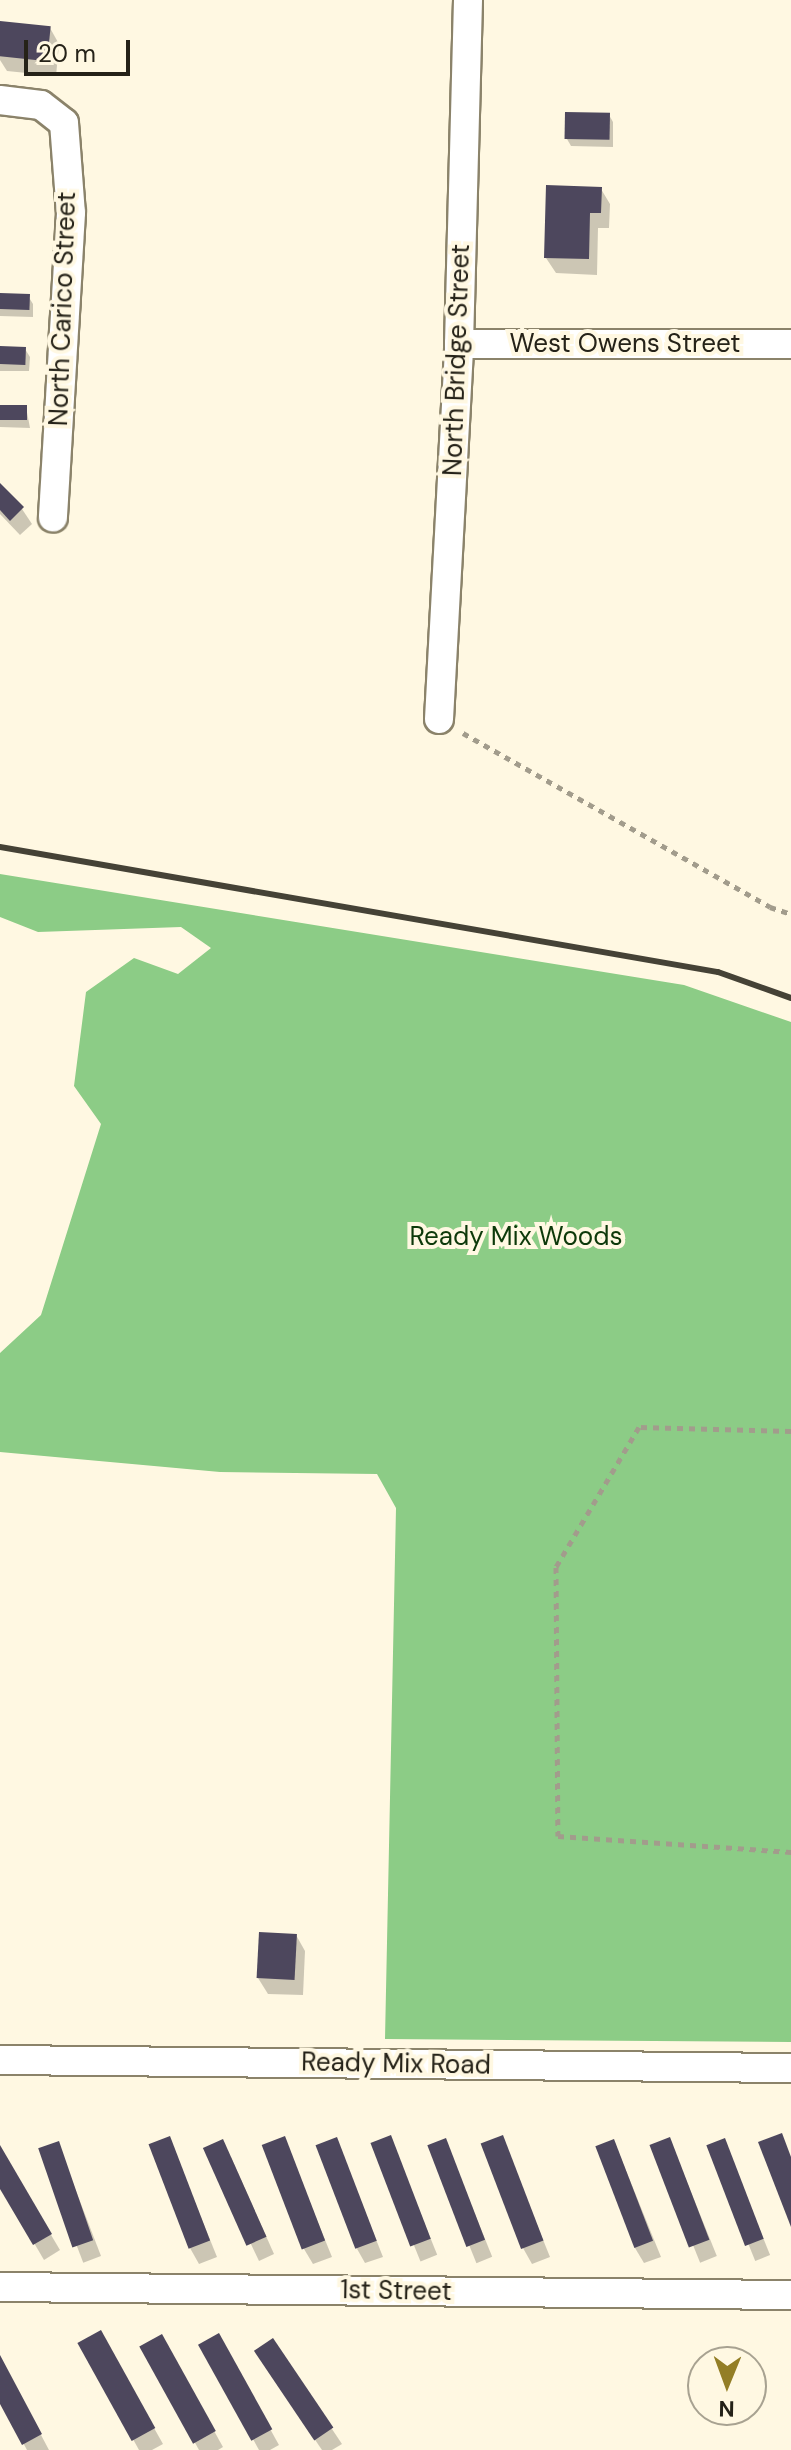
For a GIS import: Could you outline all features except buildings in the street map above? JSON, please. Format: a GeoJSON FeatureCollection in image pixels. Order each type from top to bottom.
{"type":"FeatureCollection","features":[{"type":"Feature","properties":{"kind":"street","name":"North Bridge Street"},"geometry":{"type":"LineString","coordinates":[[439,719],[459,344],[468,0]]}},
{"type":"Feature","properties":{"kind":"street","name":"North Carico Street"},"geometry":{"type":"LineString","coordinates":[[0,100],[41,105],[64,123],[71,213],[53,517]]}},
{"type":"Feature","properties":{"kind":"street","name":"West Owens Street"},"geometry":{"type":"LineString","coordinates":[[459,344],[791,344]]}},
{"type":"Feature","properties":{"kind":"street","name":"Ready Mix Road"},"geometry":{"type":"LineString","coordinates":[[0,2060],[791,2068]]}},
{"type":"Feature","properties":{"kind":"street","name":"1st Street"},"geometry":{"type":"LineString","coordinates":[[0,2287],[791,2295]]}},
{"type":"Feature","properties":{"kind":"path"},"geometry":{"type":"LineString","coordinates":[[439,719],[770,907],[791,914]]}},
{"type":"Feature","properties":{"kind":"path"},"geometry":{"type":"LineString","coordinates":[[791,1431],[639,1427],[556,1567],[556,1599],[558,1836],[791,1852]]}},
{"type":"Feature","properties":{"kind":"green space","name":"Ready Mix Woods"},"geometry":{"type":"Polygon","coordinates":[[[0,874],[684,985],[791,1022],[791,2042],[385,2039],[396,1508],[377,1474],[220,1472],[0,1452],[0,1353],[41,1315],[101,1124],[74,1086],[86,992],[134,958],[178,974],[211,948],[181,927],[38,932],[0,917],[0,874]]]}},
{"type":"Feature","properties":{"kind":"railway"},"geometry":{"type":"LineString","coordinates":[[0,847],[718,972],[791,998]]}}]}
